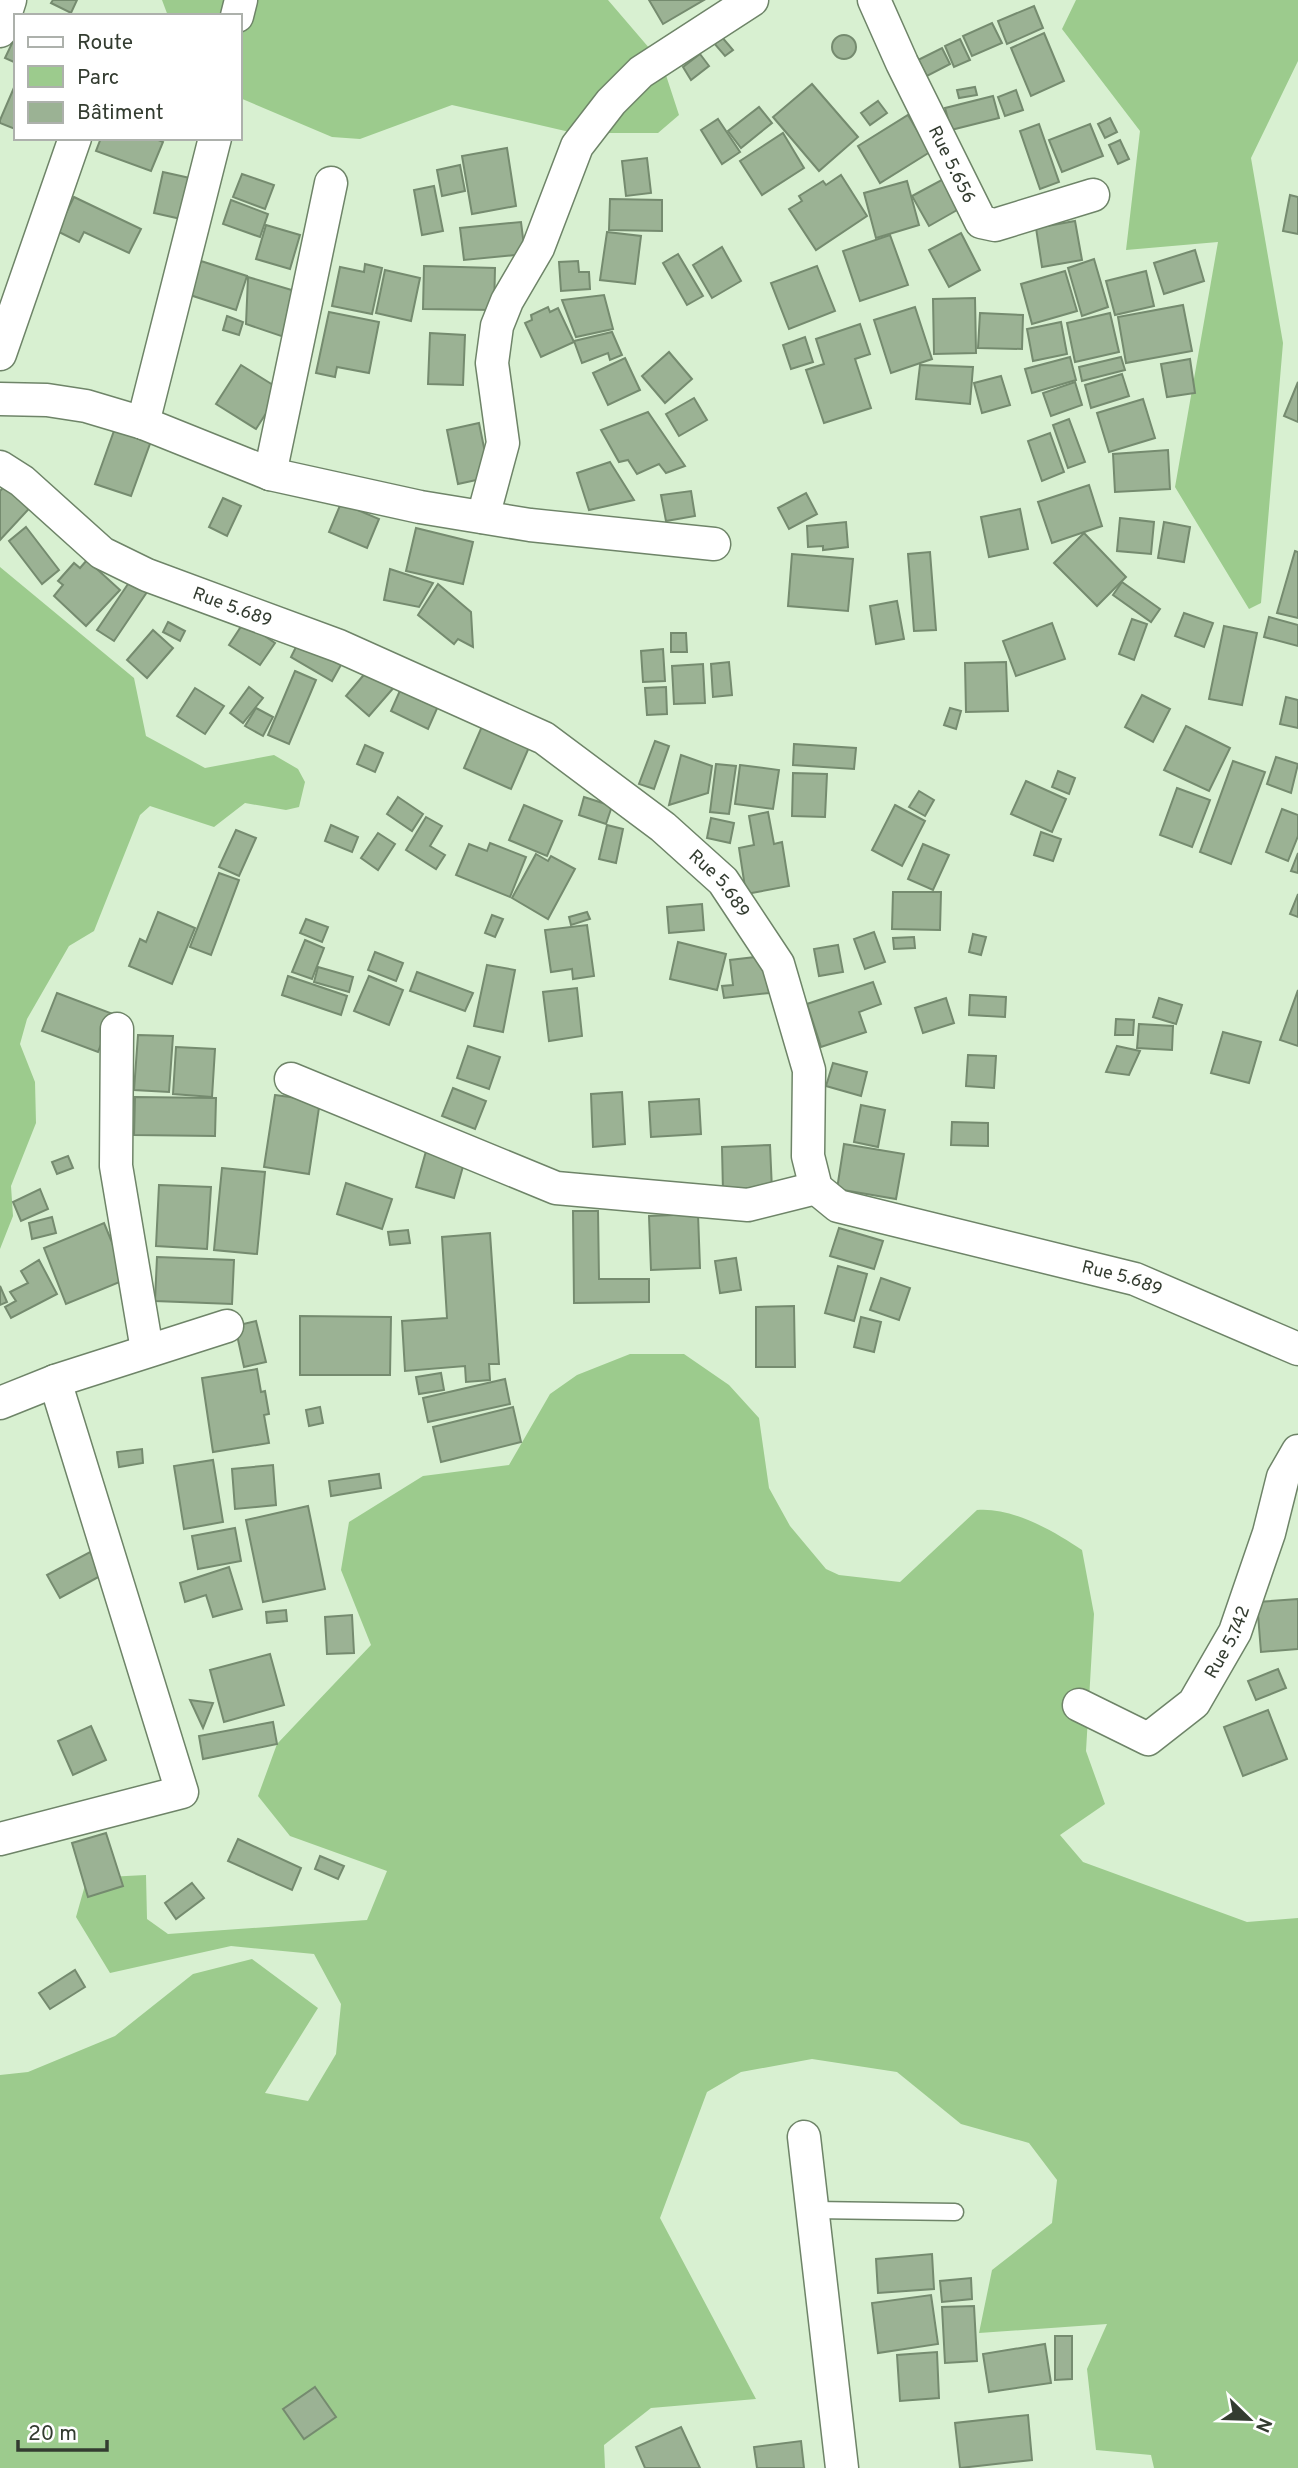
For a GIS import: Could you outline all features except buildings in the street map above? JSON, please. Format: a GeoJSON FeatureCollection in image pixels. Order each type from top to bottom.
{"type":"FeatureCollection","features":[{"type":"Feature","properties":{"kind":"street"},"geometry":{"type":"LineString","coordinates":[[0,31],[10,0]]}},
{"type":"Feature","properties":{"kind":"street"},"geometry":{"type":"LineString","coordinates":[[483,517],[503,443],[501,413],[492,363],[497,326],[507,301],[538,248],[577,146],[611,102],[641,72],[752,0]]}},
{"type":"Feature","properties":{"kind":"street","name":"Rue 5.656"},"geometry":{"type":"LineString","coordinates":[[874,0],[902,63],[981,222],[995,225],[1093,195]]}},
{"type":"Feature","properties":{"kind":"street"},"geometry":{"type":"LineString","coordinates":[[0,354],[74,140]]}},
{"type":"Feature","properties":{"kind":"street"},"geometry":{"type":"LineString","coordinates":[[143,423],[214,140]]}},
{"type":"Feature","properties":{"kind":"street"},"geometry":{"type":"LineString","coordinates":[[270,474],[331,183]]}},
{"type":"Feature","properties":{"kind":"street"},"geometry":{"type":"LineString","coordinates":[[0,399],[47,400],[86,407],[143,423],[270,474],[420,507],[714,544]]}},
{"type":"Feature","properties":{"kind":"street","name":"Rue 5.689"},"geometry":{"type":"LineString","coordinates":[[0,467],[22,481],[102,553],[148,575],[339,646],[544,738],[663,827],[723,881],[778,964],[808,1070],[808,1156],[816,1188],[838,1206],[1135,1279],[1298,1349]]}},
{"type":"Feature","properties":{"kind":"street"},"geometry":{"type":"LineString","coordinates":[[117,1029],[116,1166],[147,1350]]}},
{"type":"Feature","properties":{"kind":"street"},"geometry":{"type":"LineString","coordinates":[[291,1079],[556,1188],[748,1205],[816,1188]]}},
{"type":"Feature","properties":{"kind":"street"},"geometry":{"type":"LineString","coordinates":[[0,1403],[55,1381],[227,1326]]}},
{"type":"Feature","properties":{"kind":"street"},"geometry":{"type":"LineString","coordinates":[[0,1839],[182,1792],[55,1381]]}},
{"type":"Feature","properties":{"kind":"street","name":"Rue 5.742"},"geometry":{"type":"LineString","coordinates":[[1079,1705],[1148,1740],[1194,1703],[1235,1632],[1269,1533],[1283,1477],[1298,1451]]}},
{"type":"Feature","properties":{"kind":"street"},"geometry":{"type":"LineString","coordinates":[[804,2137],[842,2468]]}},
{"type":"Feature","properties":{"kind":"lane"},"geometry":{"type":"LineString","coordinates":[[813,2210],[955,2212]]}},
{"type":"Feature","properties":{"kind":"green space"},"geometry":{"type":"Polygon","coordinates":[[[162,0],[608,0],[662,63],[679,115],[658,133],[574,133],[452,105],[360,139],[332,137],[242,99],[242,14],[167,14],[162,0]]]}},
{"type":"Feature","properties":{"kind":"green space"},"geometry":{"type":"Polygon","coordinates":[[[1076,0],[1298,0],[1298,61],[1251,158],[1283,343],[1261,603],[1249,609],[1175,487],[1218,242],[1126,250],[1140,131],[1062,29],[1076,0]]]}},
{"type":"Feature","properties":{"kind":"green space"},"geometry":{"type":"Polygon","coordinates":[[[0,567],[134,678],[146,736],[205,768],[274,755],[298,769],[305,782],[299,807],[286,810],[245,803],[214,827],[150,806],[140,815],[94,931],[69,946],[27,1019],[20,1044],[35,1082],[36,1123],[11,1186],[13,1216],[0,1249],[0,567]]]}},
{"type":"Feature","properties":{"kind":"green space"},"geometry":{"type":"Polygon","coordinates":[[[630,1354],[684,1354],[729,1385],[759,1418],[769,1488],[790,1526],[826,1569],[839,1575],[900,1582],[977,1510],[1018,1516],[1046,1528],[1082,1550],[1094,1614],[1086,1751],[1105,1804],[1060,1835],[1083,1862],[1247,1922],[1298,1918],[1298,2468],[1154,2468],[1151,2455],[1096,2450],[1087,2369],[1107,2324],[979,2333],[992,2270],[1052,2223],[1057,2180],[1029,2143],[961,2124],[897,2072],[812,2059],[741,2072],[707,2092],[660,2218],[756,2399],[651,2408],[604,2445],[605,2468],[0,2468],[0,2075],[28,2072],[115,2036],[193,1974],[252,1959],[318,2008],[265,2093],[308,2101],[336,2054],[341,2004],[314,1954],[231,1946],[110,1973],[76,1917],[87,1878],[146,1875],[147,1919],[168,1934],[367,1920],[387,1871],[290,1836],[258,1796],[277,1744],[371,1645],[341,1570],[349,1522],[423,1476],[509,1465],[550,1394],[577,1375],[630,1354]]]}}]}
